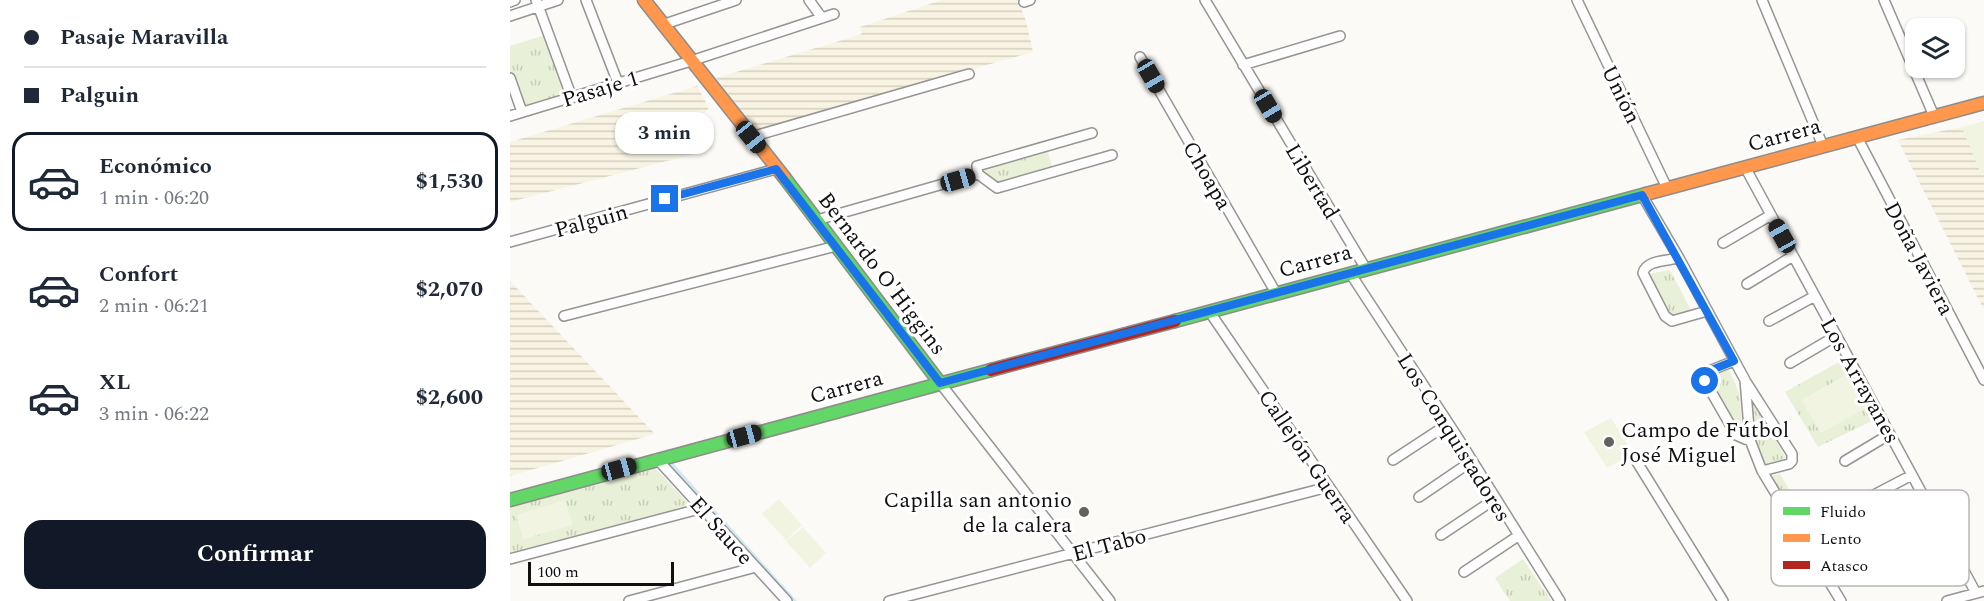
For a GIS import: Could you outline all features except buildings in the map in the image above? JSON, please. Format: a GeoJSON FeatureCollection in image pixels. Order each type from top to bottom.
{"type":"FeatureCollection","features":[{"type":"Feature","properties":{"kind":"main road","name":"Bernardo O'Higgins"},"geometry":{"type":"LineString","coordinates":[[644,0],[817,220],[940,383]]}},
{"type":"Feature","properties":{"kind":"main road","name":"Carrera"},"geometry":{"type":"LineString","coordinates":[[510,500],[1984,103]]}},
{"type":"Feature","properties":{"kind":"street"},"geometry":{"type":"LineString","coordinates":[[510,2],[514,0]]}},
{"type":"Feature","properties":{"kind":"street"},"geometry":{"type":"LineString","coordinates":[[510,16],[538,3],[558,0]]}},
{"type":"Feature","properties":{"kind":"street"},"geometry":{"type":"LineString","coordinates":[[586,0],[618,83]]}},
{"type":"Feature","properties":{"kind":"street"},"geometry":{"type":"LineString","coordinates":[[662,25],[736,0]]}},
{"type":"Feature","properties":{"kind":"street"},"geometry":{"type":"LineString","coordinates":[[809,0],[822,18]]}},
{"type":"Feature","properties":{"kind":"street","name":"Libertad"},"geometry":{"type":"LineString","coordinates":[[1205,0],[1366,269]]}},
{"type":"Feature","properties":{"kind":"street","name":"Unión"},"geometry":{"type":"LineString","coordinates":[[1577,0],[1667,188]]}},
{"type":"Feature","properties":{"kind":"street"},"geometry":{"type":"LineString","coordinates":[[1762,0],[1823,146]]}},
{"type":"Feature","properties":{"kind":"street"},"geometry":{"type":"LineString","coordinates":[[1884,0],[1934,116]]}},
{"type":"Feature","properties":{"kind":"street"},"geometry":{"type":"LineString","coordinates":[[538,3],[572,98]]}},
{"type":"Feature","properties":{"kind":"street","name":"Pasaje 1"},"geometry":{"type":"LineString","coordinates":[[510,116],[691,61],[834,14]]}},
{"type":"Feature","properties":{"kind":"street"},"geometry":{"type":"LineString","coordinates":[[1243,65],[1340,36]]}},
{"type":"Feature","properties":{"kind":"street","name":"Choapa"},"geometry":{"type":"LineString","coordinates":[[1140,57],[1276,293]]}},
{"type":"Feature","properties":{"kind":"street"},"geometry":{"type":"LineString","coordinates":[[751,137],[969,74]]}},
{"type":"Feature","properties":{"kind":"street"},"geometry":{"type":"LineString","coordinates":[[510,78],[522,112]]}},
{"type":"Feature","properties":{"kind":"street"},"geometry":{"type":"LineString","coordinates":[[1092,133],[977,166],[978,174],[998,188],[1112,155]]}},
{"type":"Feature","properties":{"kind":"street","name":"Doña Javiera"},"geometry":{"type":"LineString","coordinates":[[1857,137],[1984,380]]}},
{"type":"Feature","properties":{"kind":"street","name":"Los Arrayanes"},"geometry":{"type":"LineString","coordinates":[[1745,167],[1920,490]]}},
{"type":"Feature","properties":{"kind":"street","name":"Palguin"},"geometry":{"type":"LineString","coordinates":[[510,242],[776,169]]}},
{"type":"Feature","properties":{"kind":"street"},"geometry":{"type":"LineString","coordinates":[[817,220],[978,174]]}},
{"type":"Feature","properties":{"kind":"street"},"geometry":{"type":"LineString","coordinates":[[1642,195],[1679,258],[1744,380],[1791,454],[1792,461],[1789,464],[1762,471]]}},
{"type":"Feature","properties":{"kind":"street"},"geometry":{"type":"LineString","coordinates":[[1723,243],[1771,215]]}},
{"type":"Feature","properties":{"kind":"street"},"geometry":{"type":"LineString","coordinates":[[564,316],[836,246]]}},
{"type":"Feature","properties":{"kind":"street"},"geometry":{"type":"LineString","coordinates":[[1747,284],[1793,255]]}},
{"type":"Feature","properties":{"kind":"street"},"geometry":{"type":"LineString","coordinates":[[1679,258],[1648,265],[1643,270],[1665,316],[1672,321],[1707,311]]}},
{"type":"Feature","properties":{"kind":"street","name":"Los Conquistadores"},"geometry":{"type":"LineString","coordinates":[[1350,273],[1560,601]]}},
{"type":"Feature","properties":{"kind":"street"},"geometry":{"type":"LineString","coordinates":[[1769,321],[1815,296]]}},
{"type":"Feature","properties":{"kind":"street","name":"Callejón Guerra"},"geometry":{"type":"LineString","coordinates":[[1209,311],[1407,601]]}},
{"type":"Feature","properties":{"kind":"street"},"geometry":{"type":"LineString","coordinates":[[1790,363],[1836,336]]}},
{"type":"Feature","properties":{"kind":"street"},"geometry":{"type":"LineString","coordinates":[[1734,361],[1709,371],[1705,375],[1705,381],[1736,435],[1750,440]]}},
{"type":"Feature","properties":{"kind":"street"},"geometry":{"type":"LineString","coordinates":[[1744,380],[1750,440],[1755,457],[1773,490]]}},
{"type":"Feature","properties":{"kind":"street","name":"Bernardo O'Higgins"},"geometry":{"type":"LineString","coordinates":[[940,383],[1110,601]]}},
{"type":"Feature","properties":{"kind":"street"},"geometry":{"type":"LineString","coordinates":[[1393,459],[1448,424]]}},
{"type":"Feature","properties":{"kind":"street"},"geometry":{"type":"LineString","coordinates":[[1845,461],[1890,434]]}},
{"type":"Feature","properties":{"kind":"street","name":"El Sauce"},"geometry":{"type":"LineString","coordinates":[[657,459],[787,601]]}},
{"type":"Feature","properties":{"kind":"street"},"geometry":{"type":"LineString","coordinates":[[1419,497],[1472,461]]}},
{"type":"Feature","properties":{"kind":"street"},"geometry":{"type":"LineString","coordinates":[[1637,462],[1723,601]]}},
{"type":"Feature","properties":{"kind":"street"},"geometry":{"type":"LineString","coordinates":[[1883,490],[1912,475]]}},
{"type":"Feature","properties":{"kind":"street","name":"El Tabo"},"geometry":{"type":"LineString","coordinates":[[889,601],[1328,487]]}},
{"type":"Feature","properties":{"kind":"street"},"geometry":{"type":"LineString","coordinates":[[1441,535],[1495,499]]}},
{"type":"Feature","properties":{"kind":"street"},"geometry":{"type":"LineString","coordinates":[[510,560],[703,508]]}},
{"type":"Feature","properties":{"kind":"street"},"geometry":{"type":"LineString","coordinates":[[1464,572],[1518,536]]}},
{"type":"Feature","properties":{"kind":"street"},"geometry":{"type":"LineString","coordinates":[[629,601],[756,567]]}},
{"type":"Feature","properties":{"kind":"street","name":"Los Arrayanes"},"geometry":{"type":"LineString","coordinates":[[1969,576],[1980,592]]}},
{"type":"Feature","properties":{"kind":"street"},"geometry":{"type":"LineString","coordinates":[[1832,586],[1841,601]]}},
{"type":"Feature","properties":{"kind":"street"},"geometry":{"type":"LineString","coordinates":[[1947,601],[1980,592]]}},
{"type":"Feature","properties":{"kind":"shaded area"},"geometry":{"type":"Polygon","coordinates":[[[942,0],[1018,0],[1026,21],[1033,52],[756,130],[716,78],[862,34],[860,27],[942,0]]]}},
{"type":"Feature","properties":{"kind":"shaded area"},"geometry":{"type":"Polygon","coordinates":[[[697,86],[709,108],[693,124],[713,149],[510,202],[510,142],[697,86]]]}},
{"type":"Feature","properties":{"kind":"shaded area"},"geometry":{"type":"Polygon","coordinates":[[[1962,127],[1981,173],[1984,173],[1984,310],[1898,140],[1962,127]]]}},
{"type":"Feature","properties":{"kind":"shaded area"},"geometry":{"type":"Polygon","coordinates":[[[510,281],[655,434],[510,476],[510,281]]]}},
{"type":"Feature","properties":{"kind":"green space"},"geometry":{"type":"Polygon","coordinates":[[[545,35],[566,96],[523,108],[510,72],[510,46],[545,35]]]}},
{"type":"Feature","properties":{"kind":"green space"},"geometry":{"type":"Polygon","coordinates":[[[1984,121],[1984,173],[1981,174],[1962,127],[1984,121]]]}},
{"type":"Feature","properties":{"kind":"green space"},"geometry":{"type":"Polygon","coordinates":[[[1047,149],[1053,169],[998,185],[983,174],[981,168],[1047,149]]]}},
{"type":"Feature","properties":{"kind":"green space"},"geometry":{"type":"Polygon","coordinates":[[[1670,270],[1692,312],[1670,318],[1648,274],[1670,270]]]}},
{"type":"Feature","properties":{"kind":"green space"},"geometry":{"type":"Polygon","coordinates":[[[1839,362],[1874,420],[1818,447],[1785,392],[1839,362]]]}},
{"type":"Feature","properties":{"kind":"green space"},"geometry":{"type":"Polygon","coordinates":[[[1729,369],[1739,393],[1743,432],[1739,434],[1709,377],[1729,369]]]}},
{"type":"Feature","properties":{"kind":"green space"},"geometry":{"type":"Polygon","coordinates":[[[1846,375],[1866,408],[1821,433],[1801,400],[1846,375]]]}},
{"type":"Feature","properties":{"kind":"green space"},"geometry":{"type":"Polygon","coordinates":[[[1750,396],[1786,458],[1764,464],[1753,439],[1750,396]]]}},
{"type":"Feature","properties":{"kind":"green space","name":"Campo de Fútbol José Miguel"},"geometry":{"type":"Polygon","coordinates":[[[1611,418],[1633,453],[1607,468],[1584,432],[1611,418]]]}},
{"type":"Feature","properties":{"kind":"green space"},"geometry":{"type":"Polygon","coordinates":[[[652,465],[692,507],[510,556],[510,507],[652,465]]]}},
{"type":"Feature","properties":{"kind":"green space"},"geometry":{"type":"Polygon","coordinates":[[[1780,474],[1789,490],[1777,490],[1769,477],[1780,474]]]}},
{"type":"Feature","properties":{"kind":"green space"},"geometry":{"type":"Polygon","coordinates":[[[779,499],[802,525],[786,540],[762,514],[779,499]]]}},
{"type":"Feature","properties":{"kind":"green space"},"geometry":{"type":"Polygon","coordinates":[[[565,500],[573,525],[523,539],[516,515],[565,500]]]}},
{"type":"Feature","properties":{"kind":"green space"},"geometry":{"type":"Polygon","coordinates":[[[803,527],[826,553],[810,568],[786,541],[803,527]]]}},
{"type":"Feature","properties":{"kind":"green space"},"geometry":{"type":"Polygon","coordinates":[[[1523,559],[1551,601],[1510,601],[1495,578],[1523,559]]]}},
{"type":"Feature","properties":{"kind":"waterway"},"geometry":{"type":"LineString","coordinates":[[671,463],[795,601]]}},
{"type":"Feature","properties":{"kind":"traffic: fast"},"geometry":{"type":"LineString","coordinates":[[784,177],[940,383]]}},
{"type":"Feature","properties":{"kind":"traffic: fast"},"geometry":{"type":"LineString","coordinates":[[1175,321],[1646,194]]}},
{"type":"Feature","properties":{"kind":"traffic: fast"},"geometry":{"type":"LineString","coordinates":[[510,500],[991,370]]}},
{"type":"Feature","properties":{"kind":"traffic: slow"},"geometry":{"type":"LineString","coordinates":[[644,0],[784,177]]}},
{"type":"Feature","properties":{"kind":"traffic: slow"},"geometry":{"type":"LineString","coordinates":[[1646,194],[1984,103]]}},
{"type":"Feature","properties":{"kind":"traffic: jam"},"geometry":{"type":"LineString","coordinates":[[991,370],[1175,321]]}},
{"type":"Feature","properties":{"kind":"place","name":"Campo de Fútbol José Miguel"},"geometry":{"type":"Point","coordinates":[1609,442]}},
{"type":"Feature","properties":{"kind":"place","name":"Capilla san antonio de la calera"},"geometry":{"type":"Point","coordinates":[1084,512]}},
{"type":"Feature","properties":{"kind":"route"},"geometry":{"type":"LineString","coordinates":[[665,199],[776,169],[940,383],[1642,195],[1734,361],[1709,371],[1705,375],[1705,381]]}}]}
